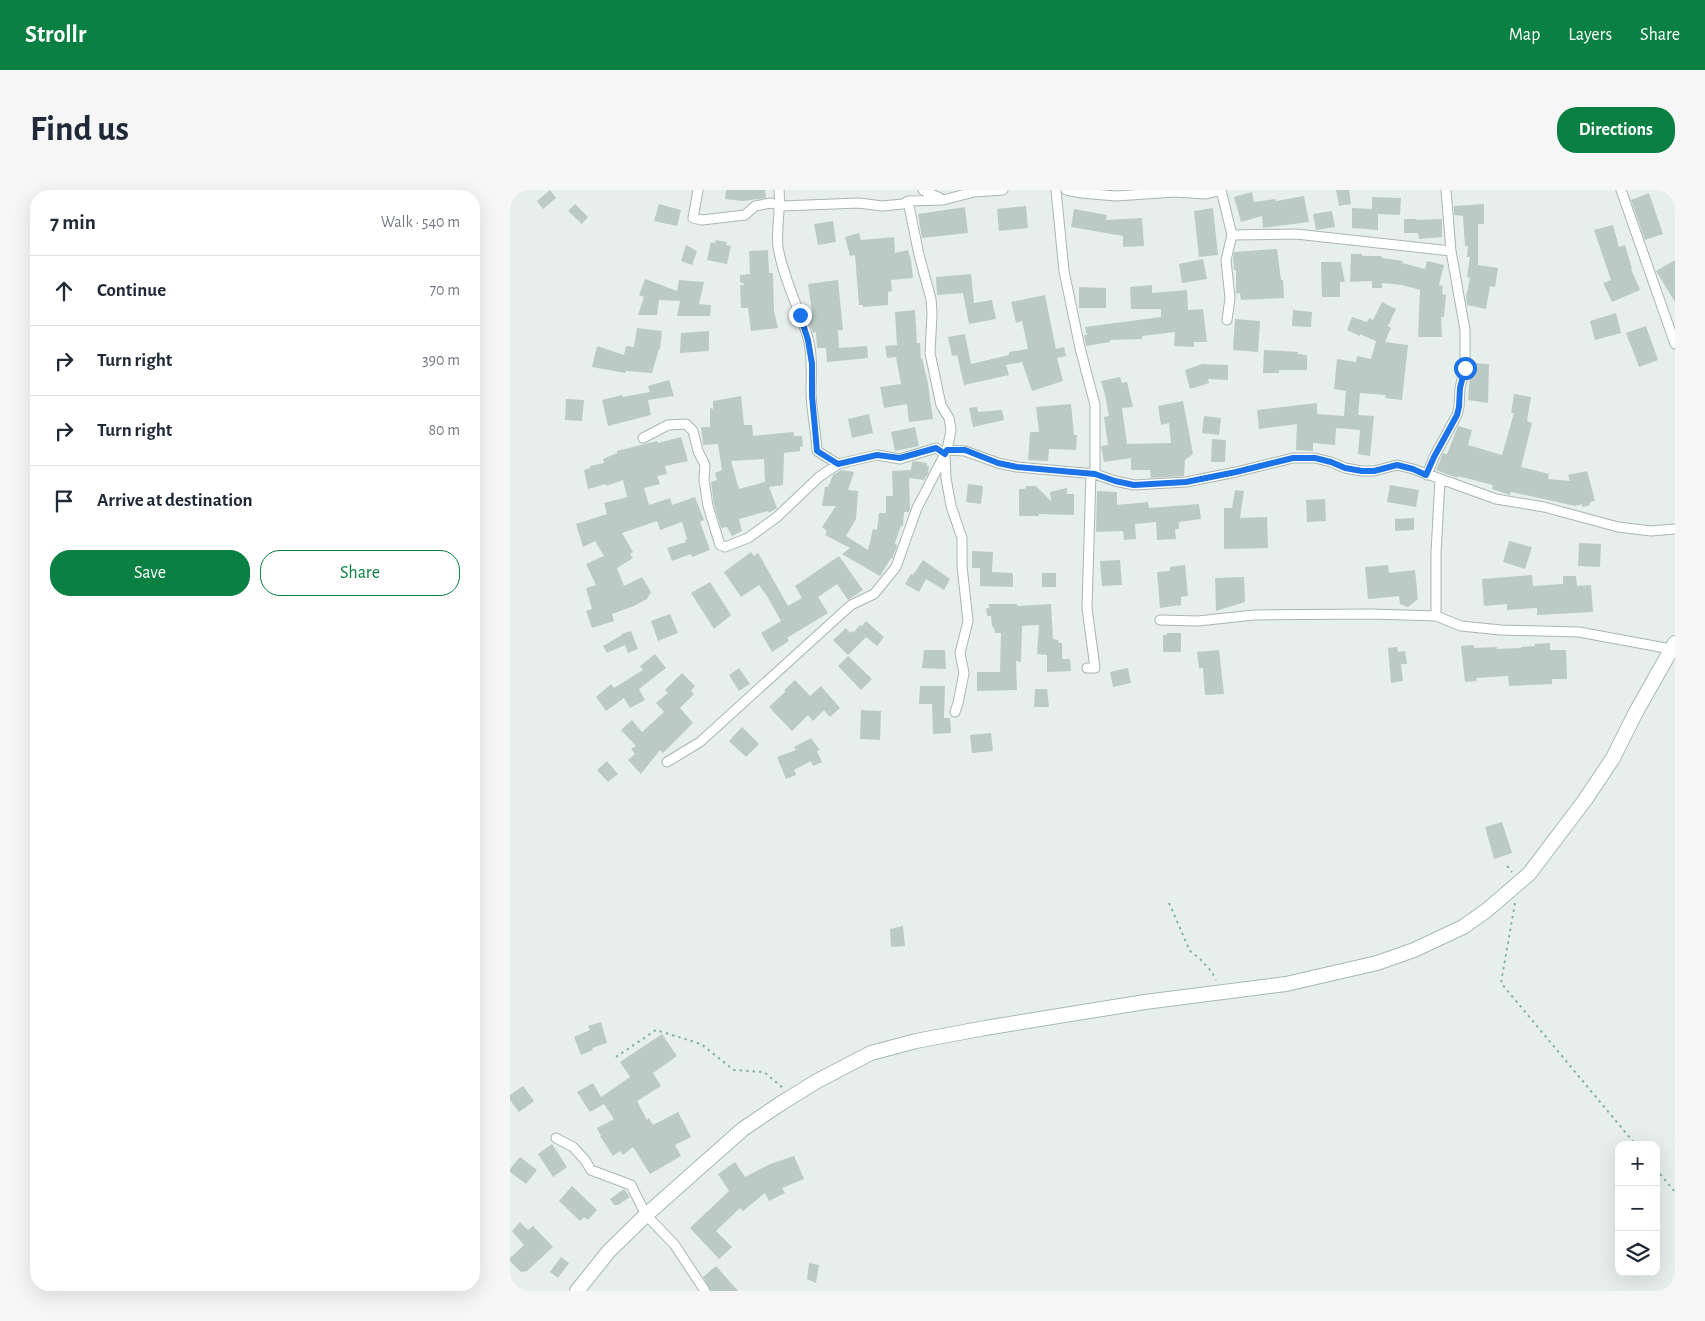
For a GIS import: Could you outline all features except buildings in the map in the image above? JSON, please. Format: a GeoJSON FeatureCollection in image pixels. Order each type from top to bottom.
{"type":"FeatureCollection","features":[{"type":"Feature","properties":{"kind":"street"},"geometry":{"type":"LineString","coordinates":[[698,190],[693,218],[702,220],[745,215],[755,206],[771,203],[781,206],[859,203],[882,206],[903,204],[908,201],[943,200],[974,192],[1003,190]]}},
{"type":"Feature","properties":{"kind":"street"},"geometry":{"type":"LineString","coordinates":[[780,190],[781,206],[777,237],[791,291],[808,340],[812,364],[812,396],[817,451],[838,464]]}},
{"type":"Feature","properties":{"kind":"street"},"geometry":{"type":"LineString","coordinates":[[923,190],[935,194],[943,200]]}},
{"type":"Feature","properties":{"kind":"street"},"geometry":{"type":"LineString","coordinates":[[1056,190],[1064,271],[1078,339],[1095,405],[1087,608],[1095,668],[1087,668]]}},
{"type":"Feature","properties":{"kind":"street"},"geometry":{"type":"LineString","coordinates":[[1066,190],[1116,196],[1160,192],[1206,194],[1221,190],[1232,235],[1226,260],[1230,298],[1227,320]]}},
{"type":"Feature","properties":{"kind":"street"},"geometry":{"type":"LineString","coordinates":[[1426,475],[1457,415],[1460,388],[1465,368],[1465,330],[1451,251],[1446,190]]}},
{"type":"Feature","properties":{"kind":"street"},"geometry":{"type":"LineString","coordinates":[[1621,190],[1640,247],[1672,323],[1675,344]]}},
{"type":"Feature","properties":{"kind":"street"},"geometry":{"type":"LineString","coordinates":[[908,201],[919,255],[931,299],[930,353],[942,405],[950,422],[951,430],[946,452],[946,478],[949,496],[962,538],[962,566],[968,621],[960,653],[964,673],[955,712]]}},
{"type":"Feature","properties":{"kind":"street"},"geometry":{"type":"LineString","coordinates":[[1232,235],[1296,234],[1451,251]]}},
{"type":"Feature","properties":{"kind":"street"},"geometry":{"type":"LineString","coordinates":[[643,438],[668,425],[686,424],[691,428],[698,451],[705,465],[704,480],[708,506],[720,544],[725,547],[748,538],[777,517],[819,477],[838,464],[877,455],[900,458],[936,448],[946,452],[965,450],[998,463],[1017,467],[1093,474],[1134,485],[1166,484],[1210,478],[1293,458],[1315,458],[1345,468],[1362,471],[1374,471],[1397,465],[1413,469],[1496,500],[1544,507],[1618,527],[1651,531],[1675,529]]}},
{"type":"Feature","properties":{"kind":"street"},"geometry":{"type":"LineString","coordinates":[[667,762],[700,742],[851,606],[874,594],[896,567],[917,508],[946,452]]}},
{"type":"Feature","properties":{"kind":"street"},"geometry":{"type":"LineString","coordinates":[[1436,616],[1436,553],[1440,479]]}},
{"type":"Feature","properties":{"kind":"street"},"geometry":{"type":"LineString","coordinates":[[577,1291],[609,1251],[646,1215],[743,1130],[792,1096],[877,1051],[902,1044],[985,1028],[1286,984],[1315,978],[1377,963],[1414,950],[1463,927],[1488,910],[1518,884],[1544,856],[1600,778],[1673,646],[1579,632],[1501,630],[1461,626],[1436,616],[1371,614],[1254,615],[1198,621],[1160,620]]}},
{"type":"Feature","properties":{"kind":"street"},"geometry":{"type":"LineString","coordinates":[[556,1138],[573,1147],[591,1170],[631,1185],[646,1215],[674,1244],[705,1291]]}},
{"type":"Feature","properties":{"kind":"path"},"geometry":{"type":"LineString","coordinates":[[1518,884],[1501,983],[1633,1141]]}},
{"type":"Feature","properties":{"kind":"path"},"geometry":{"type":"LineString","coordinates":[[1169,903],[1190,951],[1212,972],[1222,992]]}},
{"type":"Feature","properties":{"kind":"path"},"geometry":{"type":"LineString","coordinates":[[616,1057],[656,1030],[701,1044],[734,1070],[764,1072],[792,1096]]}},
{"type":"Feature","properties":{"kind":"path"},"geometry":{"type":"LineString","coordinates":[[1660,1174],[1675,1192]]}},
{"type":"Feature","properties":{"kind":"route"},"geometry":{"type":"LineString","coordinates":[[800,315],[808,340],[812,364],[812,396],[817,451],[838,464],[877,455],[900,458],[909,457],[936,448],[945,454],[947,450],[965,450],[998,463],[1017,467],[1095,474],[1134,485],[1166,484],[1210,478],[1293,458],[1315,458],[1345,468],[1362,471],[1374,471],[1397,465],[1426,475],[1457,415],[1460,388],[1465,368]]}}]}
